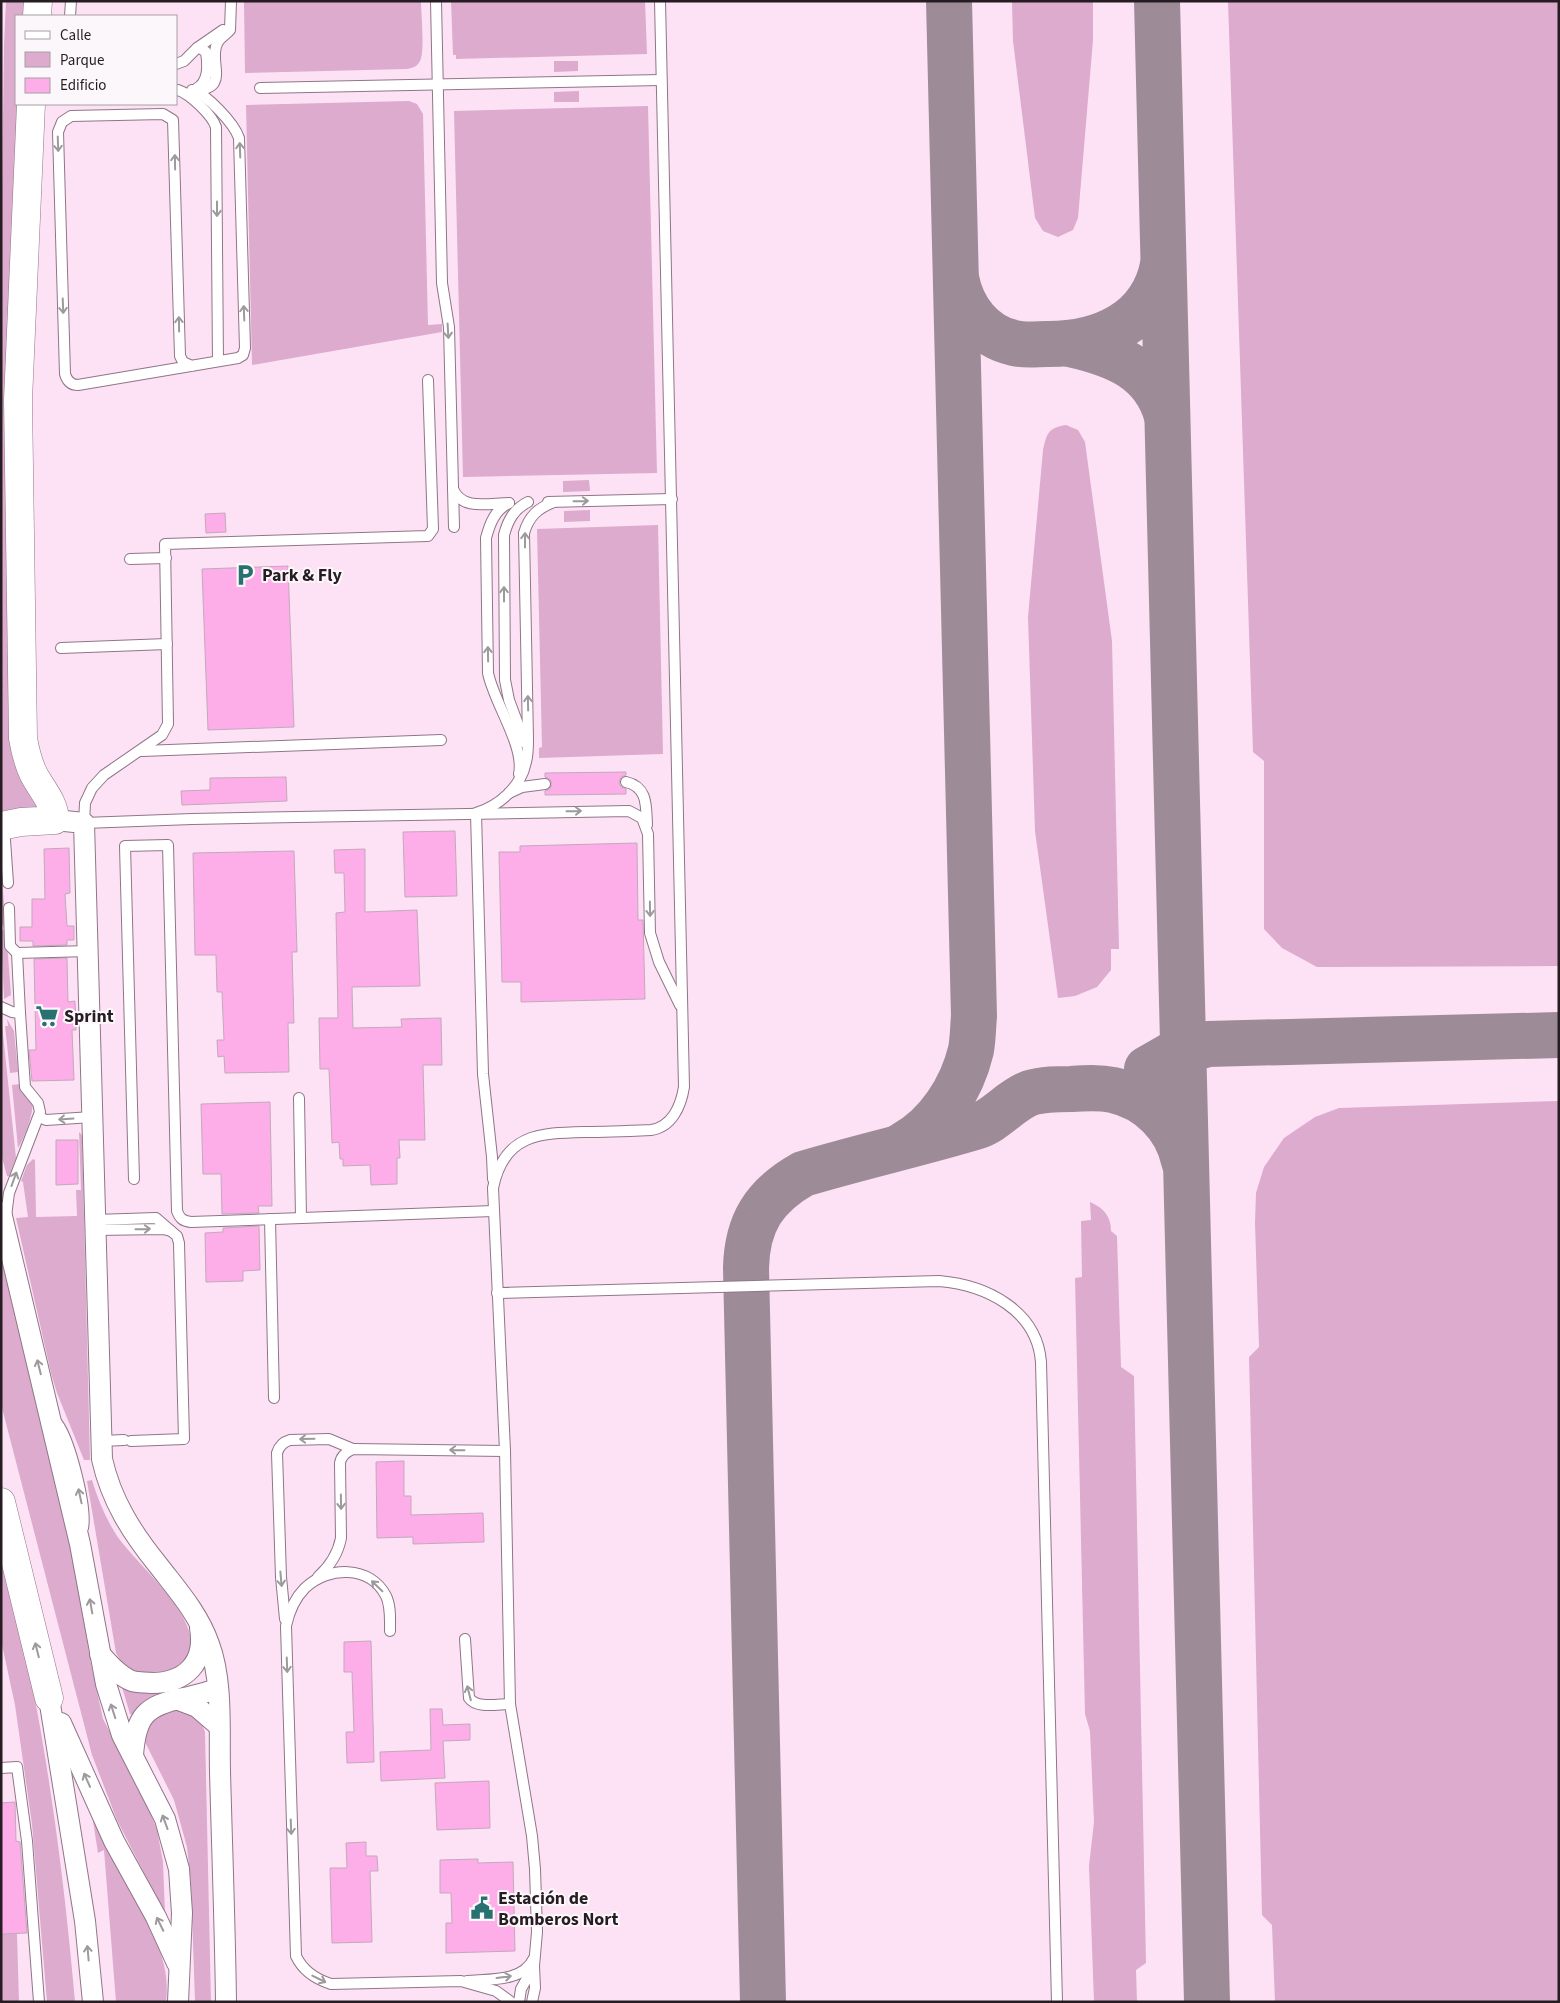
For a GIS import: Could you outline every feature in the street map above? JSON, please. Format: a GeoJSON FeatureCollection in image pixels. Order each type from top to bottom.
{"type":"FeatureCollection","features":[{"type":"Feature","properties":{"kind":"main road"},"geometry":{"type":"LineString","coordinates":[[37,15],[38,1]]}},
{"type":"Feature","properties":{"kind":"main road"},"geometry":{"type":"LineString","coordinates":[[7,823],[55,820],[55,812],[51,802],[33,773],[23,738],[18,400],[31,105]]}},
{"type":"Feature","properties":{"kind":"main road"},"geometry":{"type":"LineString","coordinates":[[1,1502],[49,1698]]}},
{"type":"Feature","properties":{"kind":"street"},"geometry":{"type":"LineString","coordinates":[[55,820],[84,823],[101,1440],[106,1478],[121,1512],[132,1530],[192,1607],[210,1646],[215,1665],[218,1689],[226,2002]]}},
{"type":"Feature","properties":{"kind":"street"},"geometry":{"type":"LineString","coordinates":[[3,1220],[80,1544],[100,1654],[113,1712],[122,1735],[165,1820],[179,1869],[182,1914],[178,2002]]}},
{"type":"Feature","properties":{"kind":"street"},"geometry":{"type":"LineString","coordinates":[[133,1756],[134,1738],[142,1718],[155,1706],[166,1701],[193,1666],[199,1653],[201,1632],[198,1619]]}},
{"type":"Feature","properties":{"kind":"street"},"geometry":{"type":"LineString","coordinates":[[100,1654],[117,1672],[133,1681],[158,1683],[174,1690],[219,1726]]}},
{"type":"Feature","properties":{"kind":"street"},"geometry":{"type":"LineString","coordinates":[[174,1690],[218,1689]]}},
{"type":"Feature","properties":{"kind":"street"},"geometry":{"type":"LineString","coordinates":[[49,1698],[114,1841],[156,1916],[179,1969]]}},
{"type":"Feature","properties":{"kind":"street"},"geometry":{"type":"LineString","coordinates":[[49,1698],[85,1921],[93,2002]]}},
{"type":"Feature","properties":{"kind":"lane"},"geometry":{"type":"LineString","coordinates":[[70,15],[71,1]]}},
{"type":"Feature","properties":{"kind":"lane"},"geometry":{"type":"LineString","coordinates":[[178,90],[197,90],[210,86],[215,79],[217,44],[230,30],[231,1]]}},
{"type":"Feature","properties":{"kind":"lane"},"geometry":{"type":"LineString","coordinates":[[436,1],[442,282],[449,327],[454,527]]}},
{"type":"Feature","properties":{"kind":"lane"},"geometry":{"type":"LineString","coordinates":[[493,1188],[498,1170],[507,1154],[519,1144],[534,1136],[547,1133],[654,1130],[669,1121],[679,1106],[684,1087],[660,1]]}},
{"type":"Feature","properties":{"kind":"lane"},"geometry":{"type":"LineString","coordinates":[[178,63],[184,61],[197,48],[226,27],[231,16]]}},
{"type":"Feature","properties":{"kind":"lane"},"geometry":{"type":"LineString","coordinates":[[197,48],[206,52],[207,75],[204,83],[197,90]]}},
{"type":"Feature","properties":{"kind":"lane"},"geometry":{"type":"LineString","coordinates":[[260,88],[661,80]]}},
{"type":"Feature","properties":{"kind":"lane"},"geometry":{"type":"LineString","coordinates":[[178,90],[187,94],[211,117],[216,127],[218,361]]}},
{"type":"Feature","properties":{"kind":"lane"},"geometry":{"type":"LineString","coordinates":[[192,366],[183,362],[180,356],[173,120],[163,114],[71,116],[62,122],[58,132],[66,378],[72,384],[78,385],[175,368],[192,366],[238,358],[243,355],[245,348],[240,144],[234,126],[197,90]]}},
{"type":"Feature","properties":{"kind":"lane"},"geometry":{"type":"LineString","coordinates":[[216,132],[218,126],[223,122],[228,122],[234,126]]}},
{"type":"Feature","properties":{"kind":"lane"},"geometry":{"type":"LineString","coordinates":[[428,380],[432,529],[430,534],[425,536],[165,544],[168,724],[162,735],[104,775],[92,788],[85,803],[84,823],[192,819],[630,811],[642,818],[648,834]]}},
{"type":"Feature","properties":{"kind":"lane"},"geometry":{"type":"LineString","coordinates":[[453,488],[456,495],[466,503],[672,499]]}},
{"type":"Feature","properties":{"kind":"lane"},"geometry":{"type":"LineString","coordinates":[[526,762],[524,742],[509,700],[505,680],[504,535],[510,517],[528,502]]}},
{"type":"Feature","properties":{"kind":"lane"},"geometry":{"type":"LineString","coordinates":[[476,813],[492,807],[519,785],[526,762],[528,739],[524,533],[527,524],[537,510],[554,502]]}},
{"type":"Feature","properties":{"kind":"lane"},"geometry":{"type":"LineString","coordinates":[[509,503],[497,512],[488,528],[486,538],[488,673],[494,694],[517,749],[520,769],[519,785]]}},
{"type":"Feature","properties":{"kind":"lane"},"geometry":{"type":"LineString","coordinates":[[130,559],[166,558]]}},
{"type":"Feature","properties":{"kind":"lane"},"geometry":{"type":"LineString","coordinates":[[61,648],[167,644]]}},
{"type":"Feature","properties":{"kind":"lane"},"geometry":{"type":"LineString","coordinates":[[137,752],[148,750],[441,740]]}},
{"type":"Feature","properties":{"kind":"lane"},"geometry":{"type":"LineString","coordinates":[[626,782],[633,784],[644,794],[646,800],[650,933],[659,962],[674,990],[683,1013]]}},
{"type":"Feature","properties":{"kind":"lane"},"geometry":{"type":"LineString","coordinates":[[519,785],[545,784]]}},
{"type":"Feature","properties":{"kind":"lane"},"geometry":{"type":"LineString","coordinates":[[476,813],[482,1074],[492,1157],[493,1211],[506,1451],[510,1704],[532,1836],[537,1898],[536,1954],[532,2002]]}},
{"type":"Feature","properties":{"kind":"lane"},"geometry":{"type":"LineString","coordinates":[[7,823],[8,883]]}},
{"type":"Feature","properties":{"kind":"lane"},"geometry":{"type":"LineString","coordinates":[[134,1179],[125,846],[168,845],[177,1211],[183,1221],[493,1211]]}},
{"type":"Feature","properties":{"kind":"lane"},"geometry":{"type":"LineString","coordinates":[[9,908],[10,946],[18,953],[88,951]]}},
{"type":"Feature","properties":{"kind":"lane"},"geometry":{"type":"LineString","coordinates":[[3,1220],[9,1193],[39,1117],[40,1107],[25,1086],[18,953]]}},
{"type":"Feature","properties":{"kind":"lane"},"geometry":{"type":"LineString","coordinates":[[1,1007],[20,1013]]}},
{"type":"Feature","properties":{"kind":"lane"},"geometry":{"type":"LineString","coordinates":[[299,1098],[301,1218]]}},
{"type":"Feature","properties":{"kind":"lane"},"geometry":{"type":"LineString","coordinates":[[39,1117],[46,1120],[92,1117]]}},
{"type":"Feature","properties":{"kind":"lane"},"geometry":{"type":"LineString","coordinates":[[270,1219],[274,1398]]}},
{"type":"Feature","properties":{"kind":"lane"},"geometry":{"type":"LineString","coordinates":[[95,1225],[171,1230],[177,1236],[179,1243],[184,1439],[101,1440]]}},
{"type":"Feature","properties":{"kind":"lane"},"geometry":{"type":"LineString","coordinates":[[497,1293],[939,1281],[954,1282],[985,1290],[1008,1304],[1026,1322],[1037,1341],[1041,1362],[1057,2002]]}},
{"type":"Feature","properties":{"kind":"lane"},"geometry":{"type":"LineString","coordinates":[[506,1451],[353,1449],[329,1439],[290,1440],[285,1441],[278,1448],[281,1577],[286,1626],[295,1948],[299,1962],[313,1977],[331,1984],[461,1981],[517,1975],[529,1967],[536,1954]]}},
{"type":"Feature","properties":{"kind":"lane"},"geometry":{"type":"LineString","coordinates":[[286,1626],[289,1612],[296,1600],[304,1589],[329,1566],[339,1548],[341,1538],[340,1463],[344,1455],[353,1449]]}},
{"type":"Feature","properties":{"kind":"lane"},"geometry":{"type":"LineString","coordinates":[[314,1580],[336,1572],[353,1572],[370,1579],[387,1598],[390,1631]]}},
{"type":"Feature","properties":{"kind":"lane"},"geometry":{"type":"LineString","coordinates":[[465,1639],[468,1698],[472,1702],[480,1704],[510,1704]]}},
{"type":"Feature","properties":{"kind":"lane"},"geometry":{"type":"LineString","coordinates":[[1,1768],[17,1767],[27,1841],[39,2002]]}},
{"type":"Feature","properties":{"kind":"lane"},"geometry":{"type":"LineString","coordinates":[[519,2002],[521,1989],[534,1966]]}},
{"type":"Feature","properties":{"kind":"lane"},"geometry":{"type":"LineString","coordinates":[[461,1981],[496,1991],[510,2002]]}},
{"type":"Feature","properties":{"kind":"green space"},"geometry":{"type":"Polygon","coordinates":[[[6,1],[26,1],[25,15],[15,15],[15,105],[21,105],[38,805],[36,808],[1,811],[1,266],[6,1]]]}},
{"type":"Feature","properties":{"kind":"green space"},"geometry":{"type":"Polygon","coordinates":[[[244,1],[421,1],[423,41],[420,61],[413,68],[407,69],[245,73],[244,1]]]}},
{"type":"Feature","properties":{"kind":"green space"},"geometry":{"type":"Polygon","coordinates":[[[451,1],[645,1],[647,54],[456,59],[456,55],[453,55],[451,1]]]}},
{"type":"Feature","properties":{"kind":"green space"},"geometry":{"type":"Polygon","coordinates":[[[1012,1],[1093,1],[1093,40],[1078,218],[1073,230],[1058,237],[1043,231],[1035,218],[1013,41],[1012,1]]]}},
{"type":"Feature","properties":{"kind":"green space"},"geometry":{"type":"Polygon","coordinates":[[[1228,1],[1559,1],[1559,966],[1317,967],[1282,948],[1264,929],[1264,761],[1253,752],[1228,1]]]}},
{"type":"Feature","properties":{"kind":"green space"},"geometry":{"type":"Polygon","coordinates":[[[554,61],[578,61],[578,71],[554,72],[554,61]]]}},
{"type":"Feature","properties":{"kind":"green space"},"geometry":{"type":"Polygon","coordinates":[[[579,91],[579,102],[554,102],[554,92],[579,91]]]}},
{"type":"Feature","properties":{"kind":"green space"},"geometry":{"type":"Polygon","coordinates":[[[409,101],[417,104],[423,114],[428,325],[442,324],[442,332],[252,365],[246,105],[409,101]]]}},
{"type":"Feature","properties":{"kind":"green space"},"geometry":{"type":"Polygon","coordinates":[[[648,106],[657,473],[463,477],[454,111],[648,106]]]}},
{"type":"Feature","properties":{"kind":"green space"},"geometry":{"type":"Polygon","coordinates":[[[1066,425],[1078,430],[1085,442],[1112,641],[1119,949],[1111,949],[1111,970],[1097,987],[1075,996],[1058,998],[1035,831],[1028,617],[1043,450],[1049,432],[1066,425]]]}},
{"type":"Feature","properties":{"kind":"green space"},"geometry":{"type":"Polygon","coordinates":[[[589,480],[590,491],[563,492],[563,481],[589,480]]]}},
{"type":"Feature","properties":{"kind":"green space"},"geometry":{"type":"Polygon","coordinates":[[[590,510],[590,521],[564,522],[564,511],[590,510]]]}},
{"type":"Feature","properties":{"kind":"green space"},"geometry":{"type":"Polygon","coordinates":[[[658,525],[663,754],[539,758],[539,748],[542,747],[537,529],[658,525]]]}},
{"type":"Feature","properties":{"kind":"green space"},"geometry":{"type":"Polygon","coordinates":[[[1,864],[11,995],[4,999],[1,938],[1,930],[4,930],[1,924],[1,864]]]}},
{"type":"Feature","properties":{"kind":"green space"},"geometry":{"type":"Polygon","coordinates":[[[1,1015],[16,1158],[9,1176],[7,1176],[1,1154],[1,1015]]]}},
{"type":"Feature","properties":{"kind":"green space"},"geometry":{"type":"Polygon","coordinates":[[[7,1019],[14,1031],[18,1072],[10,1073],[5,1026],[8,1026],[7,1019]]]}},
{"type":"Feature","properties":{"kind":"green space"},"geometry":{"type":"Polygon","coordinates":[[[20,1084],[22,1090],[31,1100],[32,1112],[18,1148],[12,1085],[20,1084]]]}},
{"type":"Feature","properties":{"kind":"green space"},"geometry":{"type":"Polygon","coordinates":[[[1559,1101],[1559,2002],[1275,2002],[1272,1925],[1262,1915],[1249,1357],[1259,1347],[1255,1223],[1256,1193],[1264,1167],[1284,1138],[1315,1117],[1339,1108],[1559,1101]]]}},
{"type":"Feature","properties":{"kind":"green space"},"geometry":{"type":"Polygon","coordinates":[[[79,1132],[82,1135],[90,1460],[84,1460],[57,1393],[16,1218],[28,1217],[23,1182],[21,1181],[27,1165],[33,1159],[35,1160],[36,1217],[77,1216],[76,1190],[81,1190],[79,1132]]]}},
{"type":"Feature","properties":{"kind":"green space"},"geometry":{"type":"Polygon","coordinates":[[[1090,1202],[1106,1214],[1110,1221],[1111,1231],[1117,1236],[1121,1367],[1134,1376],[1146,1963],[1136,1970],[1137,2002],[1094,2002],[1089,1866],[1094,1822],[1090,1731],[1085,1714],[1075,1278],[1082,1277],[1081,1221],[1091,1220],[1090,1202]]]}},
{"type":"Feature","properties":{"kind":"green space"},"geometry":{"type":"Polygon","coordinates":[[[1,1249],[76,1571],[90,1659],[103,1719],[143,1795],[157,1830],[163,1862],[165,1914],[117,1820],[92,1755],[1,1404],[1,1249]]]}},
{"type":"Feature","properties":{"kind":"green space"},"geometry":{"type":"Polygon","coordinates":[[[92,1480],[109,1523],[117,1536],[172,1600],[188,1628],[191,1641],[190,1652],[181,1665],[173,1670],[155,1673],[134,1670],[126,1666],[116,1653],[87,1481],[92,1480]]]}},
{"type":"Feature","properties":{"kind":"green space"},"geometry":{"type":"Polygon","coordinates":[[[1,1550],[32,1683],[46,1761],[60,1864],[75,2002],[47,2002],[32,1824],[15,1705],[1,1640],[1,1550]]]}},
{"type":"Feature","properties":{"kind":"green space"},"geometry":{"type":"Polygon","coordinates":[[[122,1687],[164,1690],[145,1702],[133,1715],[130,1714],[122,1687]]]}},
{"type":"Feature","properties":{"kind":"green space"},"geometry":{"type":"Polygon","coordinates":[[[170,1708],[192,1714],[200,1721],[205,1732],[211,2002],[195,2002],[191,1884],[187,1847],[174,1800],[145,1742],[149,1723],[170,1708]]]}},
{"type":"Feature","properties":{"kind":"green space"},"geometry":{"type":"Polygon","coordinates":[[[96,1819],[157,1942],[165,1971],[167,1986],[166,2002],[116,2002],[104,1850],[98,1853],[93,1821],[96,1819]]]}},
{"type":"Feature","properties":{"kind":"green space"},"geometry":{"type":"Polygon","coordinates":[[[1,1934],[17,1934],[19,2002],[1,2002],[1,1934]]]}},
{"type":"Feature","properties":{"kind":"building"},"geometry":{"type":"Polygon","coordinates":[[[225,513],[226,532],[206,533],[205,514],[225,513]]]}},
{"type":"Feature","properties":{"kind":"building"},"geometry":{"type":"Polygon","coordinates":[[[288,566],[294,727],[208,730],[202,569],[288,566]]]}},
{"type":"Feature","properties":{"kind":"building"},"geometry":{"type":"Polygon","coordinates":[[[626,772],[626,775],[621,777],[619,783],[621,787],[626,789],[626,794],[545,795],[545,791],[550,789],[552,784],[550,779],[545,777],[545,773],[626,772]]]}},
{"type":"Feature","properties":{"kind":"building"},"geometry":{"type":"Polygon","coordinates":[[[286,777],[287,801],[182,805],[181,791],[210,790],[210,778],[286,777]]]}},
{"type":"Feature","properties":{"kind":"building"},"geometry":{"type":"Polygon","coordinates":[[[455,831],[457,896],[405,897],[403,832],[455,831]]]}},
{"type":"Feature","properties":{"kind":"building"},"geometry":{"type":"Polygon","coordinates":[[[637,843],[638,920],[643,920],[645,999],[521,1002],[521,982],[502,982],[499,852],[520,852],[520,846],[637,843]]]}},
{"type":"Feature","properties":{"kind":"building"},"geometry":{"type":"Polygon","coordinates":[[[69,848],[70,893],[65,894],[67,926],[74,926],[74,940],[67,940],[67,945],[33,946],[33,941],[20,941],[20,927],[32,927],[32,899],[45,899],[44,849],[69,848]]]}},
{"type":"Feature","properties":{"kind":"building"},"geometry":{"type":"Polygon","coordinates":[[[365,849],[365,912],[417,910],[420,986],[352,987],[353,1028],[402,1027],[401,1019],[441,1018],[442,1065],[423,1065],[425,1140],[399,1140],[400,1158],[397,1158],[397,1184],[371,1185],[370,1165],[343,1166],[343,1159],[340,1159],[339,1142],[332,1143],[329,1069],[320,1069],[319,1018],[338,1018],[336,913],[345,912],[344,873],[335,873],[334,850],[365,849]]]}},
{"type":"Feature","properties":{"kind":"building"},"geometry":{"type":"Polygon","coordinates":[[[294,851],[297,952],[292,952],[294,1023],[288,1023],[289,1072],[225,1073],[224,1056],[218,1057],[217,1040],[224,1040],[222,992],[217,992],[216,955],[195,955],[193,853],[294,851]]]}},
{"type":"Feature","properties":{"kind":"building"},"geometry":{"type":"Polygon","coordinates":[[[67,958],[68,1002],[75,1001],[76,1030],[72,1030],[74,1080],[32,1081],[29,1050],[36,1050],[34,959],[67,958]]]}},
{"type":"Feature","properties":{"kind":"building"},"geometry":{"type":"Polygon","coordinates":[[[270,1102],[272,1206],[258,1206],[259,1213],[222,1214],[221,1174],[203,1174],[201,1104],[270,1102]]]}},
{"type":"Feature","properties":{"kind":"building"},"geometry":{"type":"Polygon","coordinates":[[[56,1140],[78,1140],[78,1184],[56,1185],[56,1140]]]}},
{"type":"Feature","properties":{"kind":"building"},"geometry":{"type":"Polygon","coordinates":[[[259,1226],[260,1270],[243,1271],[243,1281],[206,1282],[205,1233],[223,1232],[223,1228],[259,1226]]]}},
{"type":"Feature","properties":{"kind":"building"},"geometry":{"type":"Polygon","coordinates":[[[404,1461],[404,1496],[411,1496],[411,1515],[483,1513],[484,1542],[413,1544],[413,1537],[377,1538],[376,1462],[404,1461]]]}},
{"type":"Feature","properties":{"kind":"building"},"geometry":{"type":"Polygon","coordinates":[[[371,1641],[374,1762],[347,1763],[346,1732],[354,1732],[352,1672],[344,1672],[344,1642],[371,1641]]]}},
{"type":"Feature","properties":{"kind":"building"},"geometry":{"type":"Polygon","coordinates":[[[430,1709],[442,1709],[443,1725],[470,1724],[470,1740],[443,1741],[445,1778],[381,1781],[380,1752],[431,1750],[430,1709]]]}},
{"type":"Feature","properties":{"kind":"building"},"geometry":{"type":"Polygon","coordinates":[[[489,1781],[490,1828],[437,1830],[435,1783],[489,1781]]]}},
{"type":"Feature","properties":{"kind":"building"},"geometry":{"type":"Polygon","coordinates":[[[15,1802],[16,1841],[20,1842],[27,1933],[1,1934],[1,1803],[15,1802]]]}},
{"type":"Feature","properties":{"kind":"building"},"geometry":{"type":"Polygon","coordinates":[[[366,1842],[366,1856],[377,1856],[378,1871],[370,1871],[372,1942],[332,1943],[330,1868],[347,1868],[346,1843],[366,1842]]]}},
{"type":"Feature","properties":{"kind":"building","name":"Estación de Bomberos Nort"},"geometry":{"type":"Polygon","coordinates":[[[478,1859],[478,1863],[513,1862],[515,1951],[446,1953],[446,1923],[452,1923],[451,1893],[440,1893],[440,1860],[478,1859]]]}},
{"type":"Feature","properties":{"kind":"taxiway"},"geometry":{"type":"LineString","coordinates":[[903,1145],[916,1137],[938,1117],[955,1092],[962,1078],[971,1050],[974,1016],[949,1]]}},
{"type":"Feature","properties":{"kind":"taxiway"},"geometry":{"type":"LineString","coordinates":[[1157,1],[1207,2002]]}},
{"type":"Feature","properties":{"kind":"taxiway"},"geometry":{"type":"LineString","coordinates":[[956,278],[963,300],[975,320],[992,334],[1014,343],[1022,344],[1068,343],[1087,340],[1105,334],[1121,326],[1136,315],[1148,301],[1157,285],[1163,265]]}},
{"type":"Feature","properties":{"kind":"taxiway"},"geometry":{"type":"LineString","coordinates":[[1070,344],[1102,353],[1130,366],[1153,386],[1167,416]]}},
{"type":"Feature","properties":{"kind":"taxiway"},"geometry":{"type":"LineString","coordinates":[[1147,1069],[1175,1053],[1208,1044],[1559,1035]]}},
{"type":"Feature","properties":{"kind":"taxiway"},"geometry":{"type":"LineString","coordinates":[[763,2002],[746,1268],[750,1237],[760,1212],[778,1192],[803,1174],[975,1127],[990,1120],[1022,1097],[1040,1091],[1102,1088],[1126,1094],[1149,1107],[1168,1125],[1175,1136],[1184,1161]]}},
{"type":"Feature","properties":{"kind":"place","name":"Park & Fly"},"geometry":{"type":"Point","coordinates":[245,575]}},
{"type":"Feature","properties":{"kind":"place","name":"Sprint"},"geometry":{"type":"Point","coordinates":[47,1016]}},
{"type":"Feature","properties":{"kind":"place","name":"Estación de Bomberos Nort"},"geometry":{"type":"Point","coordinates":[482,1908]}}]}
